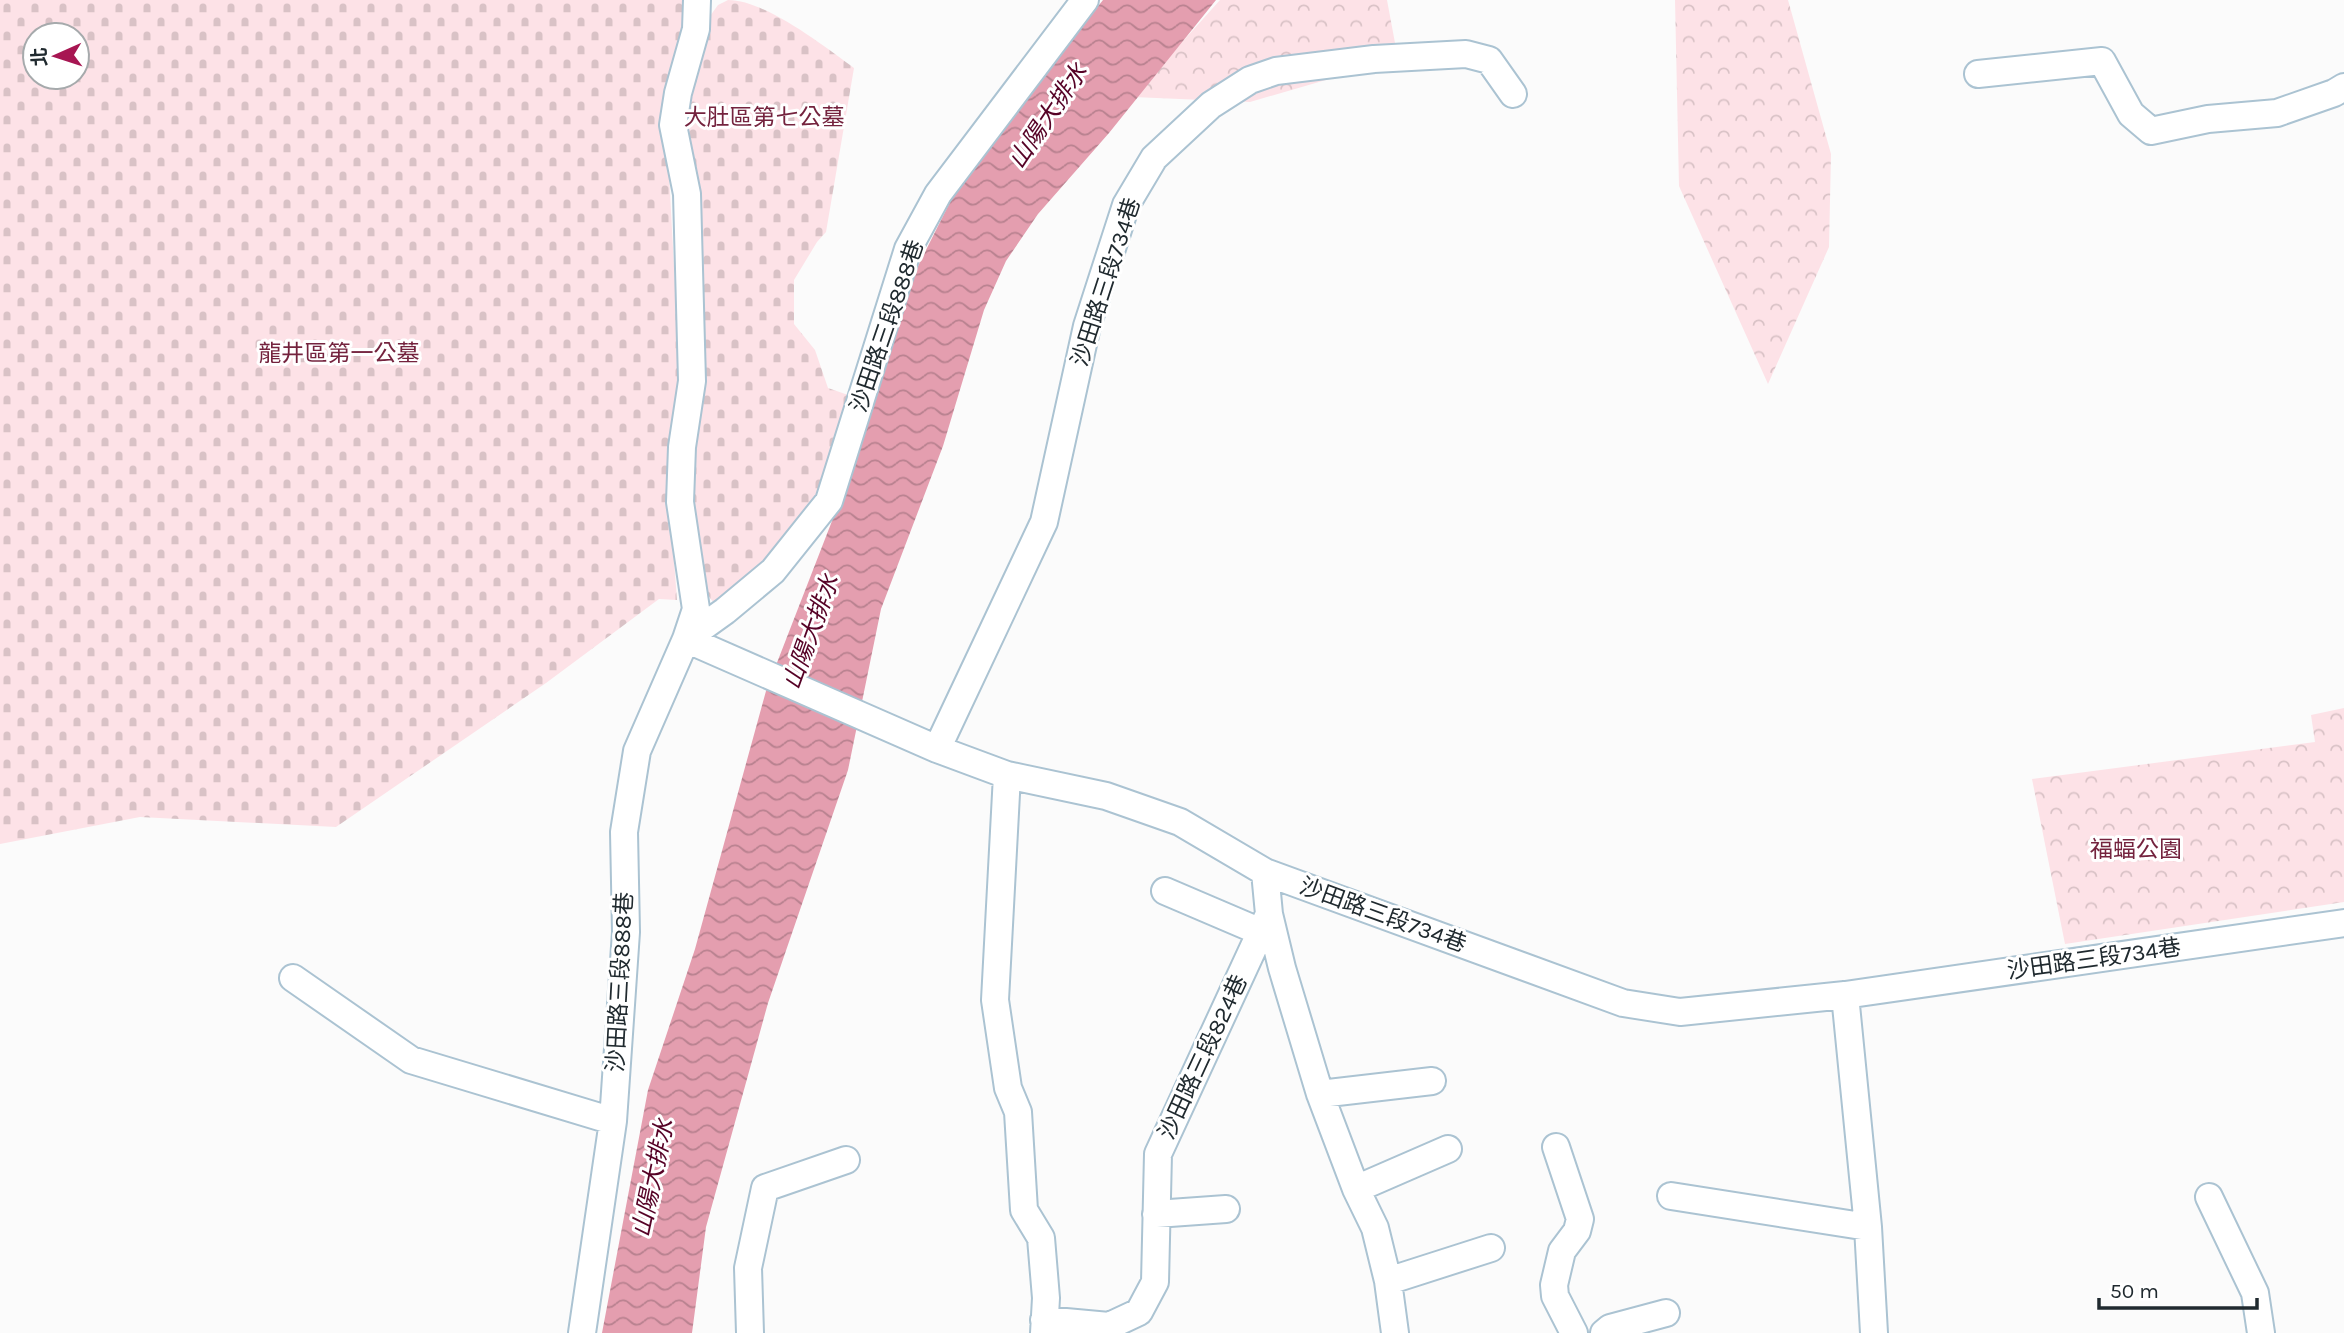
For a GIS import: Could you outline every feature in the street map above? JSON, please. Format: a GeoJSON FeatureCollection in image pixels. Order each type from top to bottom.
{"type":"FeatureCollection","features":[{"type":"Feature","properties":{"kind":"street"},"geometry":{"type":"LineString","coordinates":[[686,639],[696,609],[680,502],[682,447],[692,381],[687,194],[673,125],[678,93],[696,29],[697,0]]}},
{"type":"Feature","properties":{"kind":"street","name":"沙田路三段888巷"},"geometry":{"type":"LineString","coordinates":[[582,1333],[613,1121],[626,932],[624,832],[637,751],[686,639],[725,611],[772,571],[829,501],[908,249],[938,194],[1085,0]]}},
{"type":"Feature","properties":{"kind":"street","name":"沙田路三段734巷"},"geometry":{"type":"LineString","coordinates":[[937,749],[1044,522],[1087,326],[1126,205],[1154,158],[1211,105],[1250,80],[1276,71],[1374,59],[1466,54],[1489,60],[1513,94]]}},
{"type":"Feature","properties":{"kind":"street"},"geometry":{"type":"LineString","coordinates":[[1978,74],[2102,61],[2131,114],[2151,131],[2208,119],[2277,113],[2344,87]]}},
{"type":"Feature","properties":{"kind":"street","name":"沙田路三段734巷"},"geometry":{"type":"LineString","coordinates":[[686,639],[937,749],[1007,775],[1106,796],[1180,822],[1265,872],[1623,1003],[1680,1012],[1845,995],[2344,923]]}},
{"type":"Feature","properties":{"kind":"street"},"geometry":{"type":"LineString","coordinates":[[1007,775],[995,1000],[1008,1088],[1018,1112],[1024,1210],[1041,1238],[1046,1298],[1044,1326]]}},
{"type":"Feature","properties":{"kind":"street","name":"沙田路三段824巷"},"geometry":{"type":"LineString","coordinates":[[1265,872],[1265,923],[1282,968],[1320,1094],[1356,1189],[1375,1228],[1388,1281],[1395,1333]]}},
{"type":"Feature","properties":{"kind":"street"},"geometry":{"type":"LineString","coordinates":[[1166,891],[1265,923]]}},
{"type":"Feature","properties":{"kind":"street","name":"沙田路三段824巷"},"geometry":{"type":"LineString","coordinates":[[1044,1326],[1109,1326],[1139,1312],[1155,1282],[1158,1154],[1265,923]]}},
{"type":"Feature","properties":{"kind":"street"},"geometry":{"type":"LineString","coordinates":[[293,978],[411,1060],[613,1121]]}},
{"type":"Feature","properties":{"kind":"street"},"geometry":{"type":"LineString","coordinates":[[1845,995],[1868,1227],[1874,1333]]}},
{"type":"Feature","properties":{"kind":"street"},"geometry":{"type":"LineString","coordinates":[[1320,1094],[1432,1081]]}},
{"type":"Feature","properties":{"kind":"street"},"geometry":{"type":"LineString","coordinates":[[1556,1147],[1580,1219],[1577,1231],[1562,1251],[1554,1285],[1555,1296],[1574,1333]]}},
{"type":"Feature","properties":{"kind":"street"},"geometry":{"type":"LineString","coordinates":[[1356,1189],[1448,1149]]}},
{"type":"Feature","properties":{"kind":"street"},"geometry":{"type":"LineString","coordinates":[[750,1333],[748,1268],[765,1188],[846,1160]]}},
{"type":"Feature","properties":{"kind":"street"},"geometry":{"type":"LineString","coordinates":[[1671,1196],[1868,1227]]}},
{"type":"Feature","properties":{"kind":"street"},"geometry":{"type":"LineString","coordinates":[[2209,1197],[2255,1293],[2261,1333]]}},
{"type":"Feature","properties":{"kind":"street"},"geometry":{"type":"LineString","coordinates":[[1156,1214],[1226,1209]]}},
{"type":"Feature","properties":{"kind":"street"},"geometry":{"type":"LineString","coordinates":[[1388,1281],[1492,1248]]}},
{"type":"Feature","properties":{"kind":"street"},"geometry":{"type":"LineString","coordinates":[[1604,1333],[1610,1328],[1666,1313]]}},
{"type":"Feature","properties":{"kind":"green space","name":"龍井區第一公墓"},"geometry":{"type":"Polygon","coordinates":[[[0,0],[684,0],[685,34],[665,101],[679,358],[670,507],[677,600],[659,599],[546,683],[336,827],[140,817],[0,844],[0,0]]]}},
{"type":"Feature","properties":{"kind":"green space","name":"大肚區第七公墓"},"geometry":{"type":"Polygon","coordinates":[[[728,0],[743,2],[776,16],[854,68],[826,232],[794,280],[794,324],[815,350],[828,388],[851,396],[818,499],[782,550],[715,603],[702,580],[692,525],[681,104],[705,23],[718,5],[728,0]]]}},
{"type":"Feature","properties":{"kind":"green space"},"geometry":{"type":"Polygon","coordinates":[[[1220,0],[1387,0],[1398,59],[1250,102],[1133,97],[1220,0]]]}},
{"type":"Feature","properties":{"kind":"green space"},"geometry":{"type":"Polygon","coordinates":[[[1675,0],[1788,0],[1831,154],[1829,247],[1768,384],[1679,186],[1675,0]]]}},
{"type":"Feature","properties":{"kind":"green space","name":"福蝠公園"},"geometry":{"type":"Polygon","coordinates":[[[2344,708],[2344,902],[2065,944],[2032,779],[2315,742],[2311,715],[2344,708]]]}},
{"type":"Feature","properties":{"kind":"water","name":"山陽大排水"},"geometry":{"type":"Polygon","coordinates":[[[1103,0],[1216,0],[1109,133],[1038,214],[1006,261],[984,310],[943,446],[881,609],[848,770],[768,1003],[706,1227],[692,1333],[602,1333],[648,1090],[695,949],[766,691],[832,521],[896,310],[953,196],[1103,0]]]}}]}
